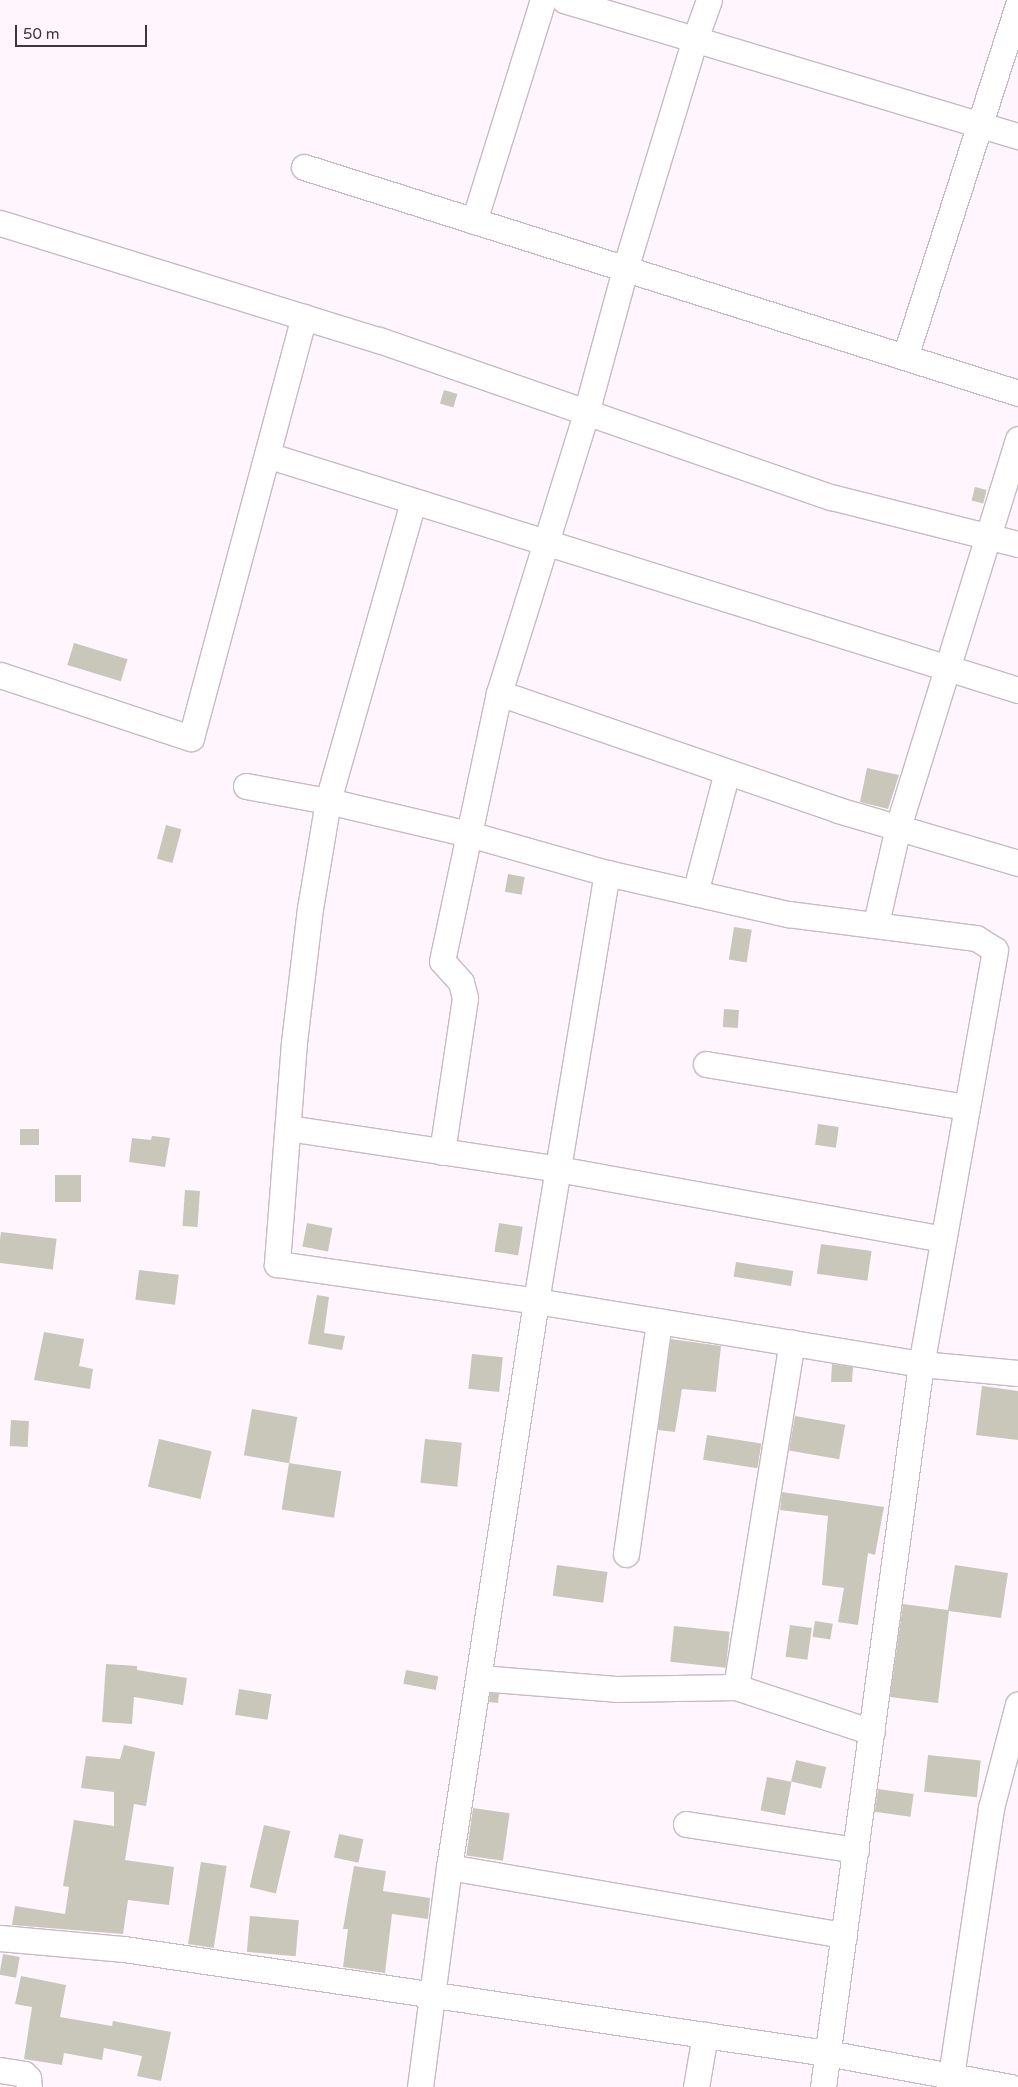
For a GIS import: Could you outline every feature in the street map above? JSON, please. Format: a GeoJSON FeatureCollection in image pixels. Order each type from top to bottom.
{"type":"FeatureCollection","features":[{"type":"Feature","properties":{"kind":"street"},"geometry":{"type":"LineString","coordinates":[[474,221],[543,0]]}},
{"type":"Feature","properties":{"kind":"street"},"geometry":{"type":"LineString","coordinates":[[564,0],[1018,136]]}},
{"type":"Feature","properties":{"kind":"street"},"geometry":{"type":"LineString","coordinates":[[442,1152],[465,998],[461,982],[442,961],[499,693],[586,413],[625,269],[695,39],[709,0]]}},
{"type":"Feature","properties":{"kind":"street"},"geometry":{"type":"LineString","coordinates":[[905,357],[1018,5]]}},
{"type":"Feature","properties":{"kind":"street"},"geometry":{"type":"LineString","coordinates":[[304,167],[1018,393]]}},
{"type":"Feature","properties":{"kind":"street"},"geometry":{"type":"LineString","coordinates":[[0,223],[304,317],[831,497],[1018,544]]}},
{"type":"Feature","properties":{"kind":"street"},"geometry":{"type":"LineString","coordinates":[[0,675],[191,738],[304,317]]}},
{"type":"Feature","properties":{"kind":"street"},"geometry":{"type":"LineString","coordinates":[[876,922],[898,828],[1018,439]]}},
{"type":"Feature","properties":{"kind":"street"},"geometry":{"type":"LineString","coordinates":[[267,455],[545,544],[948,670],[1018,690]]}},
{"type":"Feature","properties":{"kind":"street"},"geometry":{"type":"LineString","coordinates":[[413,502],[328,800],[310,908],[288,1128],[277,1264],[536,1301],[921,1364],[1018,1374]]}},
{"type":"Feature","properties":{"kind":"street"},"geometry":{"type":"LineString","coordinates":[[499,693],[727,772],[898,828],[1018,862]]}},
{"type":"Feature","properties":{"kind":"street"},"geometry":{"type":"LineString","coordinates":[[695,893],[727,772]]}},
{"type":"Feature","properties":{"kind":"street"},"geometry":{"type":"LineString","coordinates":[[246,786],[328,800],[469,834],[607,872],[788,914],[876,922],[976,938],[995,950],[965,1108],[921,1364],[856,1850],[822,2087]]}},
{"type":"Feature","properties":{"kind":"street"},"geometry":{"type":"LineString","coordinates":[[420,2087],[449,1867],[480,1678],[536,1301],[607,872]]}},
{"type":"Feature","properties":{"kind":"street"},"geometry":{"type":"LineString","coordinates":[[706,1064],[965,1108]]}},
{"type":"Feature","properties":{"kind":"street"},"geometry":{"type":"LineString","coordinates":[[288,1128],[558,1170],[942,1239]]}},
{"type":"Feature","properties":{"kind":"street"},"geometry":{"type":"LineString","coordinates":[[626,1554],[659,1321]]}},
{"type":"Feature","properties":{"kind":"street"},"geometry":{"type":"LineString","coordinates":[[736,1687],[792,1343]]}},
{"type":"Feature","properties":{"kind":"street"},"geometry":{"type":"LineString","coordinates":[[480,1678],[616,1689],[736,1687],[872,1732]]}},
{"type":"Feature","properties":{"kind":"street"},"geometry":{"type":"LineString","coordinates":[[951,2076],[991,1808],[1018,1704]]}},
{"type":"Feature","properties":{"kind":"street"},"geometry":{"type":"LineString","coordinates":[[686,1824],[856,1850]]}},
{"type":"Feature","properties":{"kind":"street"},"geometry":{"type":"LineString","coordinates":[[449,1867],[844,1935]]}},
{"type":"Feature","properties":{"kind":"street"},"geometry":{"type":"LineString","coordinates":[[0,1938],[124,1949],[432,1994],[827,2053],[1010,2087]]}},
{"type":"Feature","properties":{"kind":"street"},"geometry":{"type":"LineString","coordinates":[[696,2087],[705,2035]]}},
{"type":"Feature","properties":{"kind":"street"},"geometry":{"type":"LineString","coordinates":[[0,2070],[24,2074],[28,2078],[29,2087]]}},
{"type":"Feature","properties":{"kind":"building"},"geometry":{"type":"Polygon","coordinates":[[[444,390],[457,394],[453,407],[440,403],[444,390]]]}},
{"type":"Feature","properties":{"kind":"building"},"geometry":{"type":"Polygon","coordinates":[[[975,487],[987,490],[983,503],[972,501],[975,487]]]}},
{"type":"Feature","properties":{"kind":"building"},"geometry":{"type":"Polygon","coordinates":[[[74,643],[128,659],[121,681],[67,665],[74,643]]]}},
{"type":"Feature","properties":{"kind":"building"},"geometry":{"type":"Polygon","coordinates":[[[867,768],[899,775],[888,809],[860,802],[867,768]]]}},
{"type":"Feature","properties":{"kind":"building"},"geometry":{"type":"Polygon","coordinates":[[[166,825],[181,829],[172,863],[157,859],[166,825]]]}},
{"type":"Feature","properties":{"kind":"building"},"geometry":{"type":"Polygon","coordinates":[[[508,874],[525,877],[522,895],[505,892],[508,874]]]}},
{"type":"Feature","properties":{"kind":"building"},"geometry":{"type":"Polygon","coordinates":[[[734,927],[752,930],[747,962],[729,960],[734,927]]]}},
{"type":"Feature","properties":{"kind":"building"},"geometry":{"type":"Polygon","coordinates":[[[724,1009],[739,1010],[738,1028],[723,1027],[724,1009]]]}},
{"type":"Feature","properties":{"kind":"building"},"geometry":{"type":"Polygon","coordinates":[[[818,1124],[839,1127],[836,1148],[815,1145],[818,1124]]]}},
{"type":"Feature","properties":{"kind":"building"},"geometry":{"type":"Polygon","coordinates":[[[20,1129],[39,1129],[39,1145],[20,1145],[20,1129]]]}},
{"type":"Feature","properties":{"kind":"building"},"geometry":{"type":"Polygon","coordinates":[[[152,1136],[170,1138],[165,1167],[129,1162],[132,1138],[151,1140],[152,1136]]]}},
{"type":"Feature","properties":{"kind":"building"},"geometry":{"type":"Polygon","coordinates":[[[55,1175],[81,1175],[81,1202],[55,1202],[55,1175]]]}},
{"type":"Feature","properties":{"kind":"building"},"geometry":{"type":"Polygon","coordinates":[[[185,1190],[200,1191],[197,1227],[182,1226],[185,1190]]]}},
{"type":"Feature","properties":{"kind":"building"},"geometry":{"type":"Polygon","coordinates":[[[307,1223],[333,1228],[328,1252],[302,1247],[307,1223]]]}},
{"type":"Feature","properties":{"kind":"building"},"geometry":{"type":"Polygon","coordinates":[[[499,1223],[523,1227],[518,1255],[494,1252],[499,1223]]]}},
{"type":"Feature","properties":{"kind":"building"},"geometry":{"type":"Polygon","coordinates":[[[1,1232],[57,1239],[53,1270],[0,1263],[1,1232]]]}},
{"type":"Feature","properties":{"kind":"building"},"geometry":{"type":"Polygon","coordinates":[[[821,1244],[872,1251],[867,1281],[817,1274],[821,1244]]]}},
{"type":"Feature","properties":{"kind":"building"},"geometry":{"type":"Polygon","coordinates":[[[736,1262],[793,1271],[791,1286],[734,1277],[736,1262]]]}},
{"type":"Feature","properties":{"kind":"building"},"geometry":{"type":"Polygon","coordinates":[[[139,1270],[179,1275],[175,1305],[135,1300],[139,1270]]]}},
{"type":"Feature","properties":{"kind":"building"},"geometry":{"type":"Polygon","coordinates":[[[317,1295],[329,1297],[324,1333],[345,1336],[342,1350],[308,1344],[317,1295]]]}},
{"type":"Feature","properties":{"kind":"building"},"geometry":{"type":"Polygon","coordinates":[[[44,1332],[84,1339],[79,1366],[93,1369],[90,1389],[34,1380],[44,1332]]]}},
{"type":"Feature","properties":{"kind":"building"},"geometry":{"type":"Polygon","coordinates":[[[671,1339],[721,1346],[716,1392],[682,1389],[675,1432],[658,1430],[671,1339]]]}},
{"type":"Feature","properties":{"kind":"building"},"geometry":{"type":"Polygon","coordinates":[[[472,1354],[503,1357],[499,1392],[468,1389],[472,1354]]]}},
{"type":"Feature","properties":{"kind":"building"},"geometry":{"type":"Polygon","coordinates":[[[832,1364],[853,1367],[852,1382],[831,1382],[832,1364]]]}},
{"type":"Feature","properties":{"kind":"building"},"geometry":{"type":"Polygon","coordinates":[[[982,1386],[1018,1391],[1018,1440],[976,1435],[982,1386]]]}},
{"type":"Feature","properties":{"kind":"building"},"geometry":{"type":"Polygon","coordinates":[[[252,1409],[297,1417],[289,1463],[244,1455],[252,1409]]]}},
{"type":"Feature","properties":{"kind":"building"},"geometry":{"type":"Polygon","coordinates":[[[795,1416],[845,1425],[839,1459],[789,1450],[795,1416]]]}},
{"type":"Feature","properties":{"kind":"building"},"geometry":{"type":"Polygon","coordinates":[[[11,1420],[29,1421],[28,1447],[10,1446],[11,1420]]]}},
{"type":"Feature","properties":{"kind":"building"},"geometry":{"type":"Polygon","coordinates":[[[707,1435],[761,1444],[757,1468],[703,1460],[707,1435]]]}},
{"type":"Feature","properties":{"kind":"building"},"geometry":{"type":"Polygon","coordinates":[[[159,1439],[212,1451],[201,1499],[148,1487],[159,1439]]]}},
{"type":"Feature","properties":{"kind":"building"},"geometry":{"type":"Polygon","coordinates":[[[425,1439],[462,1443],[457,1487],[420,1483],[425,1439]]]}},
{"type":"Feature","properties":{"kind":"building"},"geometry":{"type":"Polygon","coordinates":[[[289,1463],[341,1471],[334,1518],[282,1509],[289,1463]]]}},
{"type":"Feature","properties":{"kind":"building"},"geometry":{"type":"Polygon","coordinates":[[[782,1492],[884,1507],[875,1555],[868,1553],[858,1625],[838,1622],[844,1588],[822,1585],[828,1516],[780,1510],[782,1492]]]}},
{"type":"Feature","properties":{"kind":"building"},"geometry":{"type":"Polygon","coordinates":[[[557,1565],[608,1572],[603,1603],[553,1596],[557,1565]]]}},
{"type":"Feature","properties":{"kind":"building"},"geometry":{"type":"Polygon","coordinates":[[[955,1565],[1008,1573],[1001,1618],[949,1611],[938,1703],[890,1697],[903,1604],[948,1610],[955,1565]]]}},
{"type":"Feature","properties":{"kind":"building"},"geometry":{"type":"Polygon","coordinates":[[[815,1621],[833,1624],[830,1640],[812,1637],[815,1621]]]}},
{"type":"Feature","properties":{"kind":"building"},"geometry":{"type":"Polygon","coordinates":[[[790,1625],[812,1628],[807,1660],[786,1657],[790,1625]]]}},
{"type":"Feature","properties":{"kind":"building"},"geometry":{"type":"Polygon","coordinates":[[[674,1626],[730,1632],[726,1668],[670,1662],[674,1626]]]}},
{"type":"Feature","properties":{"kind":"building"},"geometry":{"type":"Polygon","coordinates":[[[106,1664],[137,1666],[137,1670],[187,1678],[183,1705],[134,1697],[132,1724],[102,1722],[106,1664]]]}},
{"type":"Feature","properties":{"kind":"building"},"geometry":{"type":"Polygon","coordinates":[[[406,1670],[438,1676],[436,1690],[403,1684],[406,1670]]]}},
{"type":"Feature","properties":{"kind":"building"},"geometry":{"type":"Polygon","coordinates":[[[239,1689],[272,1694],[268,1720],[235,1715],[239,1689]]]}},
{"type":"Feature","properties":{"kind":"building"},"geometry":{"type":"Polygon","coordinates":[[[490,1693],[499,1694],[498,1703],[489,1702],[490,1693]]]}},
{"type":"Feature","properties":{"kind":"building"},"geometry":{"type":"Polygon","coordinates":[[[124,1745],[155,1752],[146,1806],[134,1804],[125,1860],[174,1867],[169,1905],[128,1900],[123,1934],[12,1925],[15,1906],[65,1914],[69,1887],[63,1886],[74,1820],[114,1826],[114,1792],[81,1788],[86,1756],[120,1759],[124,1745]]]}},
{"type":"Feature","properties":{"kind":"building"},"geometry":{"type":"Polygon","coordinates":[[[928,1755],[981,1761],[977,1797],[924,1792],[928,1755]]]}},
{"type":"Feature","properties":{"kind":"building"},"geometry":{"type":"Polygon","coordinates":[[[796,1760],[826,1767],[821,1788],[791,1781],[796,1760]]]}},
{"type":"Feature","properties":{"kind":"building"},"geometry":{"type":"Polygon","coordinates":[[[767,1777],[792,1782],[785,1815],[761,1810],[767,1777]]]}},
{"type":"Feature","properties":{"kind":"building"},"geometry":{"type":"Polygon","coordinates":[[[878,1789],[914,1794],[910,1817],[875,1812],[878,1789]]]}},
{"type":"Feature","properties":{"kind":"building"},"geometry":{"type":"Polygon","coordinates":[[[473,1808],[510,1813],[503,1861],[466,1856],[473,1808]]]}},
{"type":"Feature","properties":{"kind":"building"},"geometry":{"type":"Polygon","coordinates":[[[264,1825],[290,1831],[276,1893],[250,1887],[264,1825]]]}},
{"type":"Feature","properties":{"kind":"building"},"geometry":{"type":"Polygon","coordinates":[[[339,1834],[363,1839],[358,1863],[334,1857],[339,1834]]]}},
{"type":"Feature","properties":{"kind":"building"},"geometry":{"type":"Polygon","coordinates":[[[201,1862],[227,1866],[214,1948],[188,1944],[201,1862]]]}},
{"type":"Feature","properties":{"kind":"building"},"geometry":{"type":"Polygon","coordinates":[[[354,1866],[386,1871],[383,1891],[430,1898],[428,1919],[392,1914],[385,1973],[343,1967],[348,1929],[343,1929],[354,1866]]]}},
{"type":"Feature","properties":{"kind":"building"},"geometry":{"type":"Polygon","coordinates":[[[250,1916],[299,1920],[296,1956],[247,1952],[250,1916]]]}},
{"type":"Feature","properties":{"kind":"building"},"geometry":{"type":"Polygon","coordinates":[[[3,1954],[20,1957],[16,1978],[0,1975],[3,1954]]]}},
{"type":"Feature","properties":{"kind":"building"},"geometry":{"type":"Polygon","coordinates":[[[21,1976],[66,1985],[60,2017],[112,2026],[113,2021],[171,2032],[161,2081],[137,2076],[142,2056],[104,2048],[102,2060],[64,2053],[62,2065],[24,2059],[32,2007],[15,2004],[21,1976]]]}}]}
